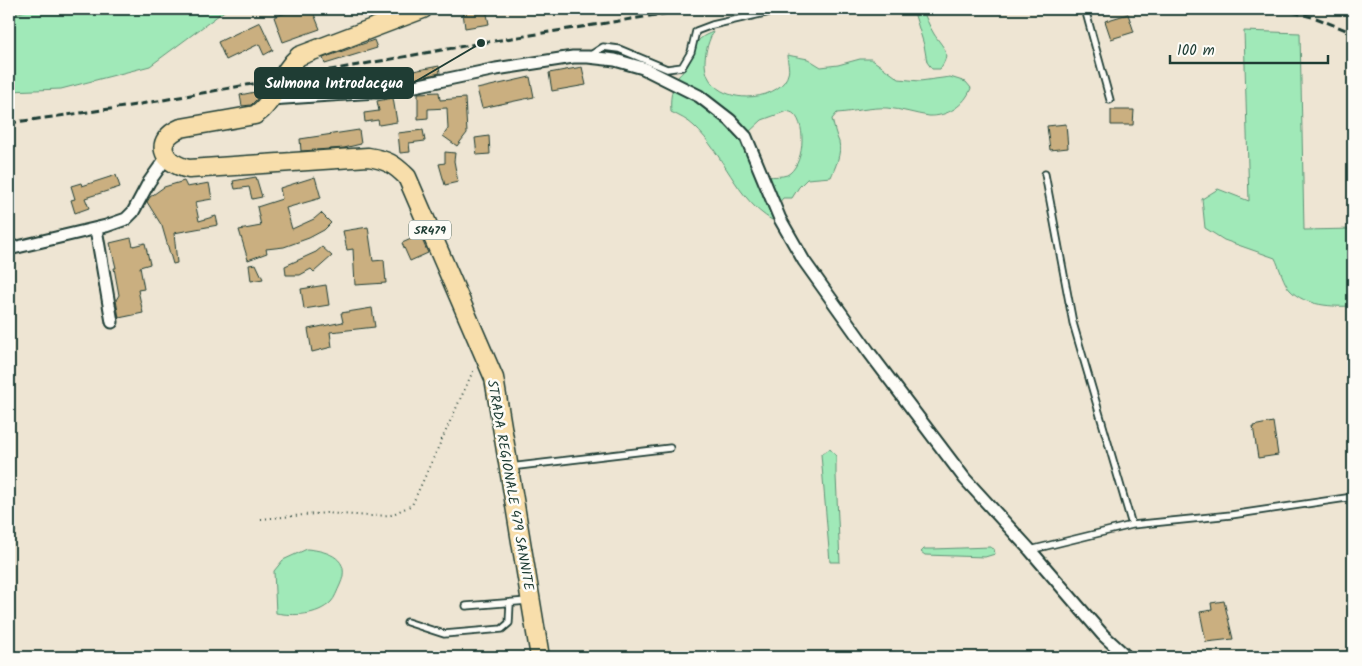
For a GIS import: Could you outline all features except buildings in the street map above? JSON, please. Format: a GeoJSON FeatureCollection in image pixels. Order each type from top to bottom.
{"type":"FeatureCollection","features":[{"type":"Feature","properties":{"kind":"main road"},"geometry":{"type":"LineString","coordinates":[[166,158],[163,151],[164,143],[174,131],[181,128],[254,115],[264,109],[290,64],[299,56],[423,9]]}},
{"type":"Feature","properties":{"kind":"main road","name":"STRADA REGIONALE 479 SANNITE"},"geometry":{"type":"LineString","coordinates":[[166,158],[180,167],[189,169],[368,157],[394,164],[407,177],[494,378],[540,657]]}},
{"type":"Feature","properties":{"kind":"street"},"geometry":{"type":"LineString","coordinates":[[270,99],[391,91],[496,69],[573,57],[615,60],[692,90],[740,129],[751,148],[787,233],[812,274],[965,479],[1030,550],[1103,635],[1127,657]]}},
{"type":"Feature","properties":{"kind":"street"},"geometry":{"type":"LineString","coordinates":[[9,249],[96,229],[121,221],[133,212],[149,182],[166,158]]}},
{"type":"Feature","properties":{"kind":"street"},"geometry":{"type":"LineString","coordinates":[[96,229],[112,322]]}},
{"type":"Feature","properties":{"kind":"lane"},"geometry":{"type":"LineString","coordinates":[[588,57],[603,47],[619,49],[667,69],[682,66],[691,52],[696,31],[712,25],[783,9]]}},
{"type":"Feature","properties":{"kind":"lane"},"geometry":{"type":"LineString","coordinates":[[1085,9],[1110,100]]}},
{"type":"Feature","properties":{"kind":"lane"},"geometry":{"type":"LineString","coordinates":[[1045,174],[1074,323],[1132,525]]}},
{"type":"Feature","properties":{"kind":"lane"},"geometry":{"type":"LineString","coordinates":[[508,467],[670,448]]}},
{"type":"Feature","properties":{"kind":"lane"},"geometry":{"type":"LineString","coordinates":[[1030,550],[1132,525],[1231,515],[1353,497]]}},
{"type":"Feature","properties":{"kind":"lane"},"geometry":{"type":"LineString","coordinates":[[466,606],[530,601]]}},
{"type":"Feature","properties":{"kind":"lane"},"geometry":{"type":"LineString","coordinates":[[407,622],[444,634],[502,629],[509,623],[510,603]]}},
{"type":"Feature","properties":{"kind":"path"},"geometry":{"type":"LineString","coordinates":[[261,519],[326,513],[391,515],[412,505],[482,351]]}},
{"type":"Feature","properties":{"kind":"path"},"geometry":{"type":"LineString","coordinates":[[9,512],[15,533]]}},
{"type":"Feature","properties":{"kind":"green space"},"geometry":{"type":"Polygon","coordinates":[[[32,9],[227,9],[150,66],[61,89],[9,91],[9,16],[32,9]]]}},
{"type":"Feature","properties":{"kind":"green space"},"geometry":{"type":"Polygon","coordinates":[[[913,9],[922,9],[932,31],[945,50],[944,63],[940,69],[932,69],[927,62],[913,9]]]}},
{"type":"Feature","properties":{"kind":"green space"},"geometry":{"type":"Polygon","coordinates":[[[1244,31],[1300,33],[1304,230],[1353,229],[1353,306],[1328,306],[1303,299],[1290,290],[1275,258],[1224,240],[1205,228],[1202,199],[1218,189],[1249,201],[1244,31]]]}},
{"type":"Feature","properties":{"kind":"green space"},"geometry":{"type":"Polygon","coordinates":[[[713,32],[705,57],[708,76],[718,89],[733,95],[751,97],[767,93],[781,86],[789,72],[787,55],[808,59],[821,67],[860,59],[871,59],[899,79],[920,81],[950,77],[966,82],[971,88],[960,105],[949,112],[936,116],[887,108],[837,113],[832,119],[840,151],[831,177],[807,179],[792,198],[783,198],[778,204],[772,220],[760,211],[739,188],[714,150],[694,126],[671,112],[671,94],[676,81],[687,67],[698,41],[713,32]],[[787,111],[762,120],[748,133],[768,177],[787,175],[793,170],[800,155],[802,146],[801,127],[794,114],[787,111]]]}},
{"type":"Feature","properties":{"kind":"green space"},"geometry":{"type":"Polygon","coordinates":[[[830,449],[836,456],[840,562],[830,562],[821,454],[830,449]]]}},
{"type":"Feature","properties":{"kind":"green space"},"geometry":{"type":"Polygon","coordinates":[[[990,547],[994,549],[995,554],[985,557],[925,555],[921,552],[924,549],[990,547]]]}},
{"type":"Feature","properties":{"kind":"green space"},"geometry":{"type":"Polygon","coordinates":[[[307,549],[330,554],[341,563],[343,576],[335,596],[331,602],[319,610],[297,615],[276,613],[274,571],[283,560],[307,549]]]}},
{"type":"Feature","properties":{"kind":"railway"},"geometry":{"type":"LineString","coordinates":[[9,123],[124,107],[481,43],[694,9]]}},
{"type":"Feature","properties":{"kind":"railway"},"geometry":{"type":"LineString","coordinates":[[1281,9],[1316,18],[1353,33]]}},
{"type":"Feature","properties":{"kind":"place","name":"Sulmona Introdacqua"},"geometry":{"type":"Point","coordinates":[481,43]}}]}
